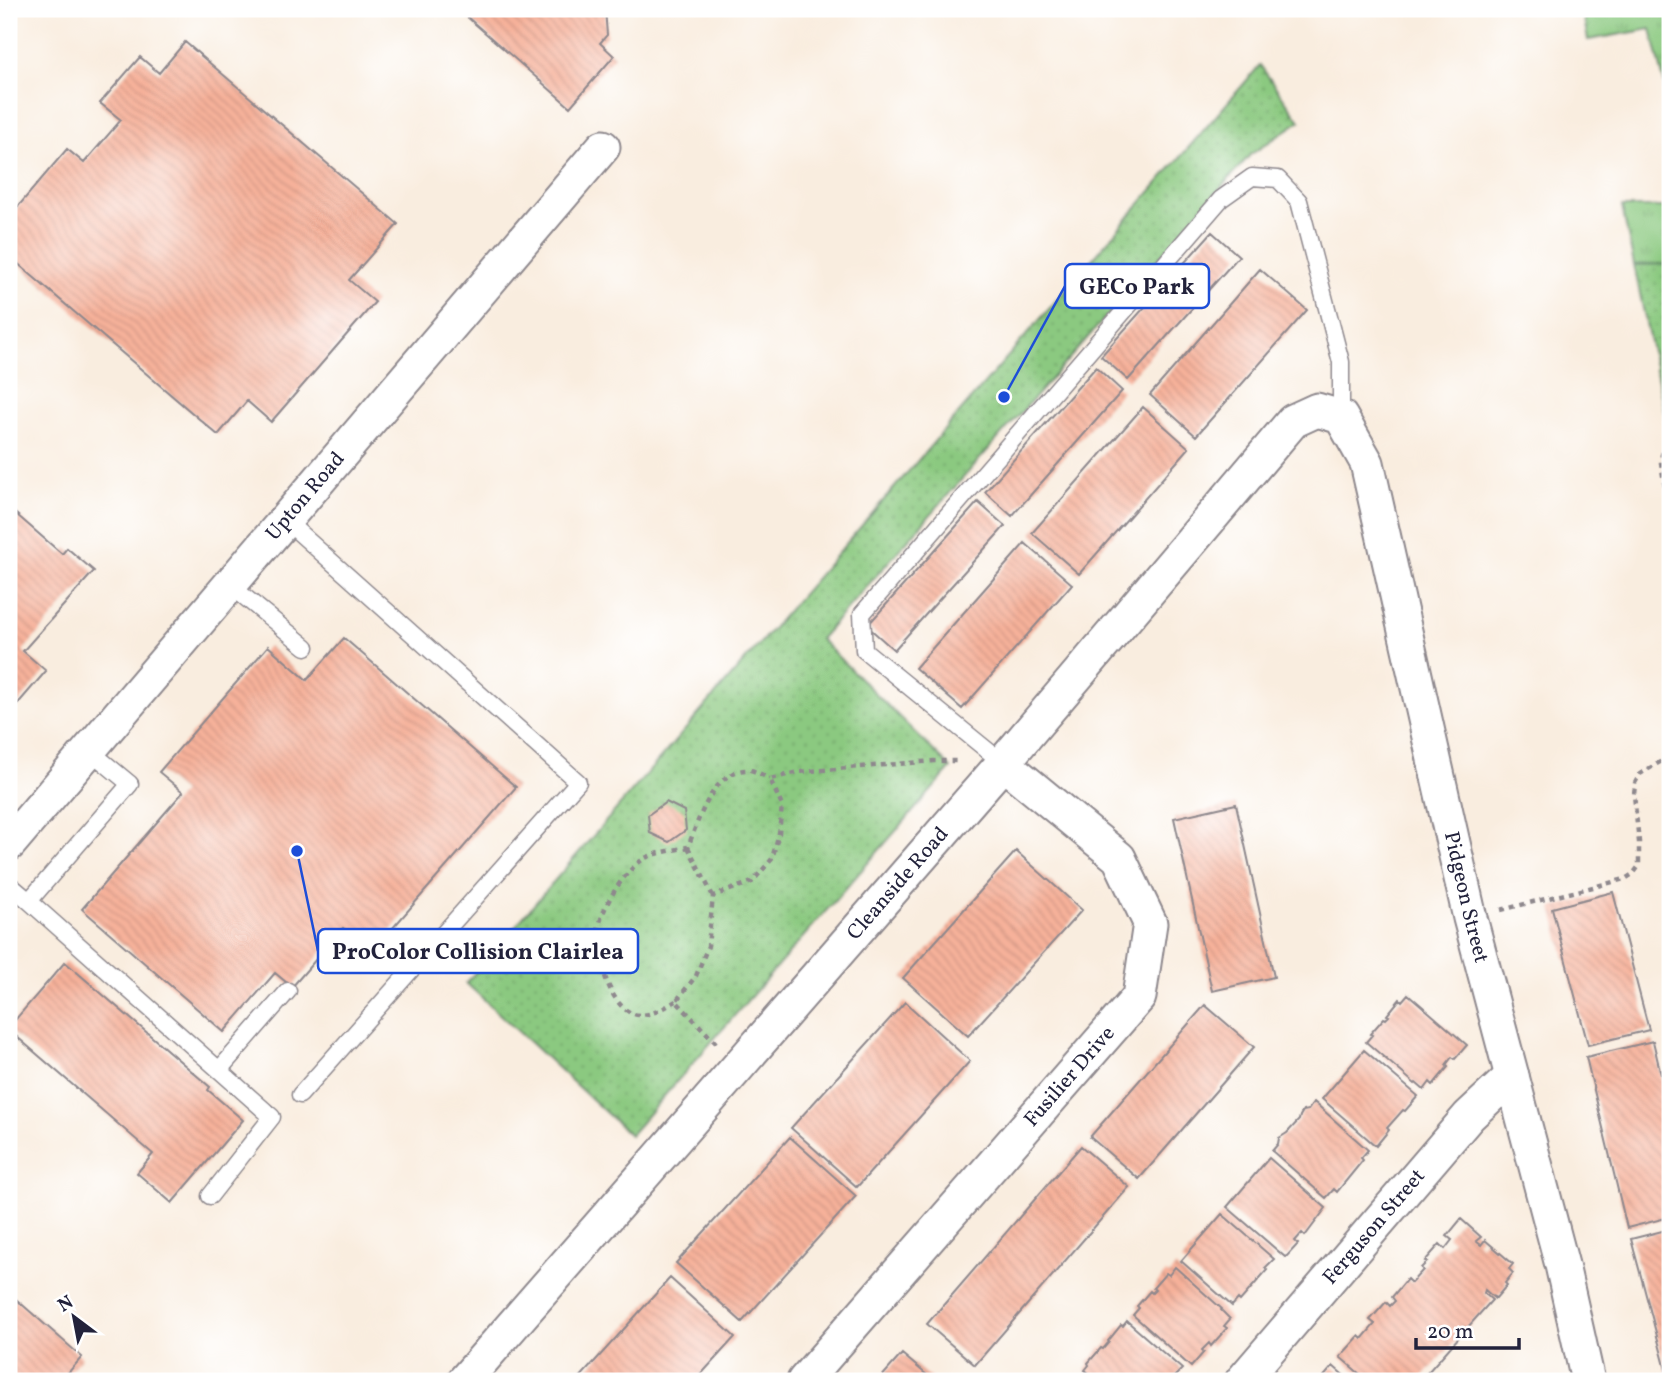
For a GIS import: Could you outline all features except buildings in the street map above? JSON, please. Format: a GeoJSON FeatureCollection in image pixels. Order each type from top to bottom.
{"type":"FeatureCollection","features":[{"type":"Feature","properties":{"kind":"street","name":"Upton Road"},"geometry":{"type":"LineString","coordinates":[[9,844],[603,147]]}},
{"type":"Feature","properties":{"kind":"street","name":"Cleanside Road"},"geometry":{"type":"LineString","coordinates":[[464,1381],[1003,763],[1293,421],[1317,410],[1341,417]]}},
{"type":"Feature","properties":{"kind":"street","name":"Pidgeon Street"},"geometry":{"type":"LineString","coordinates":[[1341,417],[1367,463],[1470,918],[1562,1265],[1588,1381]]}},
{"type":"Feature","properties":{"kind":"street","name":"Fusilier Drive"},"geometry":{"type":"LineString","coordinates":[[804,1381],[1139,997],[1150,923],[1119,858],[1003,763]]}},
{"type":"Feature","properties":{"kind":"street","name":"Ferguson Street"},"geometry":{"type":"LineString","coordinates":[[1242,1381],[1469,1116],[1512,1076]]}},
{"type":"Feature","properties":{"kind":"lane"},"geometry":{"type":"LineString","coordinates":[[1003,763],[864,650],[862,614],[1221,200],[1252,177],[1278,179],[1299,201],[1340,362],[1341,417]]}},
{"type":"Feature","properties":{"kind":"lane"},"geometry":{"type":"LineString","coordinates":[[285,520],[578,782],[299,1095]]}},
{"type":"Feature","properties":{"kind":"lane"},"geometry":{"type":"LineString","coordinates":[[230,585],[306,647]]}},
{"type":"Feature","properties":{"kind":"lane"},"geometry":{"type":"LineString","coordinates":[[29,901],[130,784],[89,750]]}},
{"type":"Feature","properties":{"kind":"lane"},"geometry":{"type":"LineString","coordinates":[[9,884],[272,1117],[210,1196]]}},
{"type":"Feature","properties":{"kind":"lane"},"geometry":{"type":"LineString","coordinates":[[219,1070],[288,991]]}},
{"type":"Feature","properties":{"kind":"path"},"geometry":{"type":"LineString","coordinates":[[1670,445],[1661,455],[1661,463],[1670,521]]}},
{"type":"Feature","properties":{"kind":"path"},"geometry":{"type":"LineString","coordinates":[[1470,918],[1625,879],[1633,874],[1639,866],[1635,783],[1640,774],[1670,755]]}},
{"type":"Feature","properties":{"kind":"path"},"geometry":{"type":"LineString","coordinates":[[688,846],[643,858],[624,876],[608,902],[598,932],[601,964],[611,992],[624,1010],[640,1015],[661,1010],[676,1001],[696,976],[708,946],[713,896],[688,846],[704,806],[718,785],[736,772],[751,770],[770,779],[799,772],[934,761],[1003,763]]}},
{"type":"Feature","properties":{"kind":"path"},"geometry":{"type":"LineString","coordinates":[[713,896],[752,882],[772,859],[782,806],[770,779]]}},
{"type":"Feature","properties":{"kind":"path"},"geometry":{"type":"LineString","coordinates":[[676,1001],[718,1045]]}},
{"type":"Feature","properties":{"kind":"green space"},"geometry":{"type":"Polygon","coordinates":[[[1582,9],[1670,9],[1670,105],[1651,29],[1588,40],[1582,9]]]}},
{"type":"Feature","properties":{"kind":"green space"},"geometry":{"type":"Polygon","coordinates":[[[1260,65],[1300,121],[1250,155],[820,639],[951,768],[630,1135],[466,983],[1260,65]]]}},
{"type":"Feature","properties":{"kind":"green space"},"geometry":{"type":"Polygon","coordinates":[[[1622,207],[1670,207],[1670,264],[1634,265],[1622,207]]]}},
{"type":"Feature","properties":{"kind":"green space"},"geometry":{"type":"Polygon","coordinates":[[[1670,264],[1670,424],[1667,424],[1634,265],[1670,264]]]}},
{"type":"Feature","properties":{"kind":"place","name":"GECo Park"},"geometry":{"type":"Point","coordinates":[1004,397]}},
{"type":"Feature","properties":{"kind":"place","name":"ProColor Collision Clairlea"},"geometry":{"type":"Point","coordinates":[297,851]}}]}
